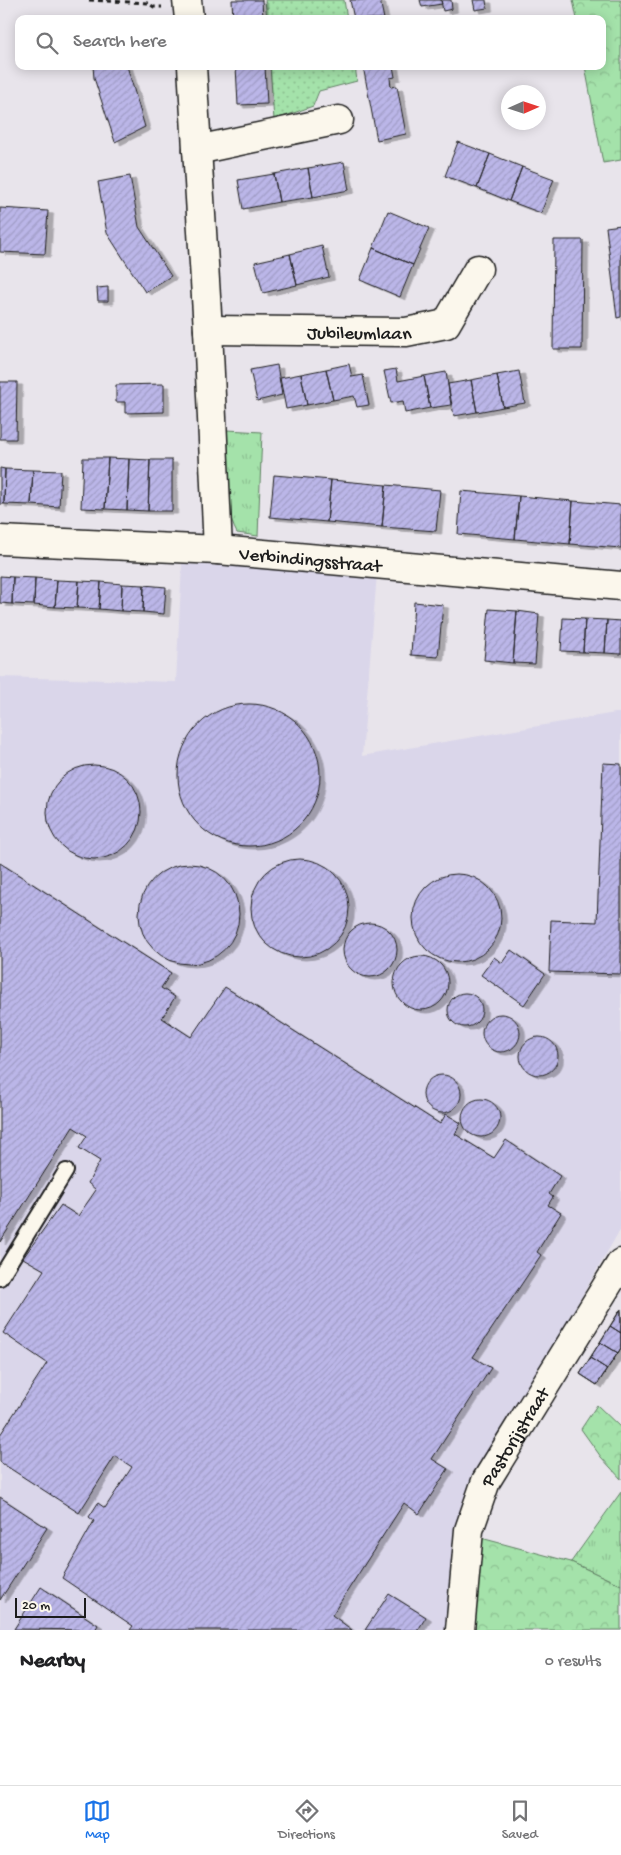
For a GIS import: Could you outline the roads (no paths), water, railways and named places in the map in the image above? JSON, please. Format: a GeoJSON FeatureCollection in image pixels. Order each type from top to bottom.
{"type":"FeatureCollection","features":[{"type":"Feature","properties":{"kind":"street"},"geometry":{"type":"LineString","coordinates":[[192,70],[208,330],[218,550]]}},
{"type":"Feature","properties":{"kind":"street"},"geometry":{"type":"LineString","coordinates":[[197,150],[339,120]]}},
{"type":"Feature","properties":{"kind":"street","name":"Jubileumlaan"},"geometry":{"type":"LineString","coordinates":[[208,330],[406,332],[446,324],[478,270]]}},
{"type":"Feature","properties":{"kind":"street","name":"Verbindingsstraat"},"geometry":{"type":"LineString","coordinates":[[0,540],[218,550],[621,586]]}},
{"type":"Feature","properties":{"kind":"street","name":"Pastorijstraat"},"geometry":{"type":"LineString","coordinates":[[460,1630],[469,1530],[486,1481],[621,1262]]}},
{"type":"Feature","properties":{"kind":"lane"},"geometry":{"type":"LineString","coordinates":[[0,1278],[66,1171]]}}]}
